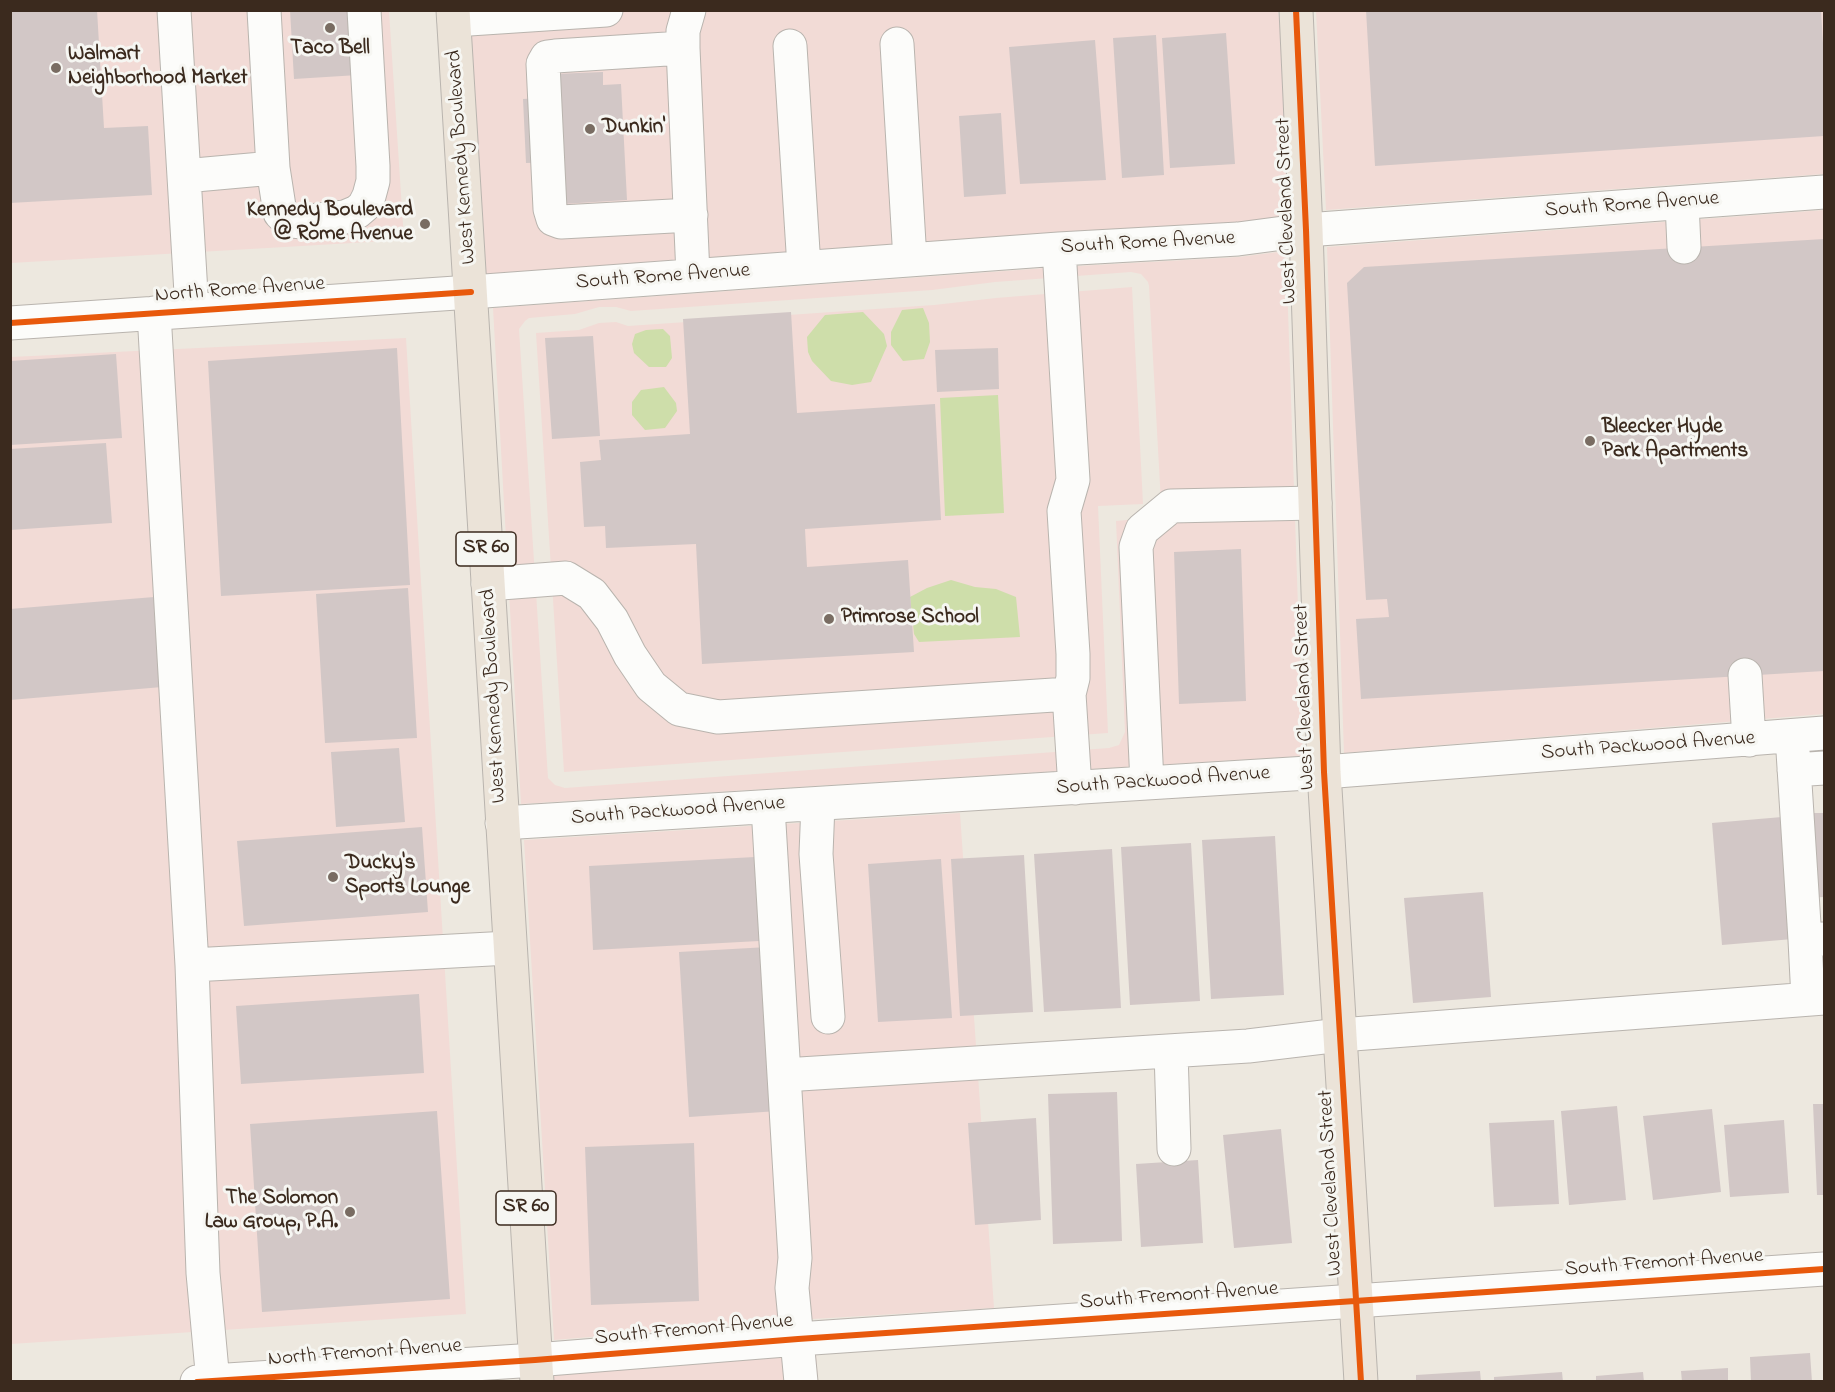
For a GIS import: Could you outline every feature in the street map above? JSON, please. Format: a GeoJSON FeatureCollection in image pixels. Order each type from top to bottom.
{"type":"FeatureCollection","features":[{"type":"Feature","properties":{"kind":"main road","name":"West Cleveland Street"},"geometry":{"type":"LineString","coordinates":[[1296,10],[1306,230],[1324,772],[1360,1382]]}},
{"type":"Feature","properties":{"kind":"main road","name":"West Kennedy Boulevard"},"geometry":{"type":"LineString","coordinates":[[454,15],[536,1371]]}},
{"type":"Feature","properties":{"kind":"street"},"geometry":{"type":"LineString","coordinates":[[174,10],[192,310]]}},
{"type":"Feature","properties":{"kind":"street"},"geometry":{"type":"LineString","coordinates":[[264,10],[273,168],[280,213],[293,221],[345,217],[357,212],[364,206],[373,181],[364,10]]}},
{"type":"Feature","properties":{"kind":"street"},"geometry":{"type":"LineString","coordinates":[[454,15],[606,10]]}},
{"type":"Feature","properties":{"kind":"street"},"geometry":{"type":"LineString","coordinates":[[689,10],[683,31],[683,48],[693,275]]}},
{"type":"Feature","properties":{"kind":"street"},"geometry":{"type":"LineString","coordinates":[[897,44],[910,260]]}},
{"type":"Feature","properties":{"kind":"street"},"geometry":{"type":"LineString","coordinates":[[790,46],[804,267]]}},
{"type":"Feature","properties":{"kind":"street"},"geometry":{"type":"LineString","coordinates":[[683,48],[555,56],[547,57],[543,64],[550,209],[553,219],[561,222],[691,215]]}},
{"type":"Feature","properties":{"kind":"street"},"geometry":{"type":"LineString","coordinates":[[184,176],[273,168]]}},
{"type":"Feature","properties":{"kind":"street","name":"South Rome Avenue"},"geometry":{"type":"LineString","coordinates":[[471,292],[1059,249],[1238,239],[1306,230],[1824,192]]}},
{"type":"Feature","properties":{"kind":"street"},"geometry":{"type":"LineString","coordinates":[[1683,203],[1684,247]]}},
{"type":"Feature","properties":{"kind":"street"},"geometry":{"type":"LineString","coordinates":[[1059,249],[1073,480],[1064,511],[1073,654],[1073,678],[1069,694],[1075,788]]}},
{"type":"Feature","properties":{"kind":"street","name":"North Rome Avenue"},"geometry":{"type":"LineString","coordinates":[[10,323],[471,292]]}},
{"type":"Feature","properties":{"kind":"street"},"geometry":{"type":"LineString","coordinates":[[154,313],[192,964],[208,1381]]}},
{"type":"Feature","properties":{"kind":"street"},"geometry":{"type":"LineString","coordinates":[[1147,783],[1136,547],[1142,530],[1171,506],[1315,503]]}},
{"type":"Feature","properties":{"kind":"street"},"geometry":{"type":"LineString","coordinates":[[488,584],[566,578],[592,594],[612,620],[630,655],[651,686],[679,709],[718,717],[1069,694]]}},
{"type":"Feature","properties":{"kind":"street"},"geometry":{"type":"LineString","coordinates":[[1745,675],[1749,740]]}},
{"type":"Feature","properties":{"kind":"street","name":"South Packwood Avenue"},"geometry":{"type":"LineString","coordinates":[[502,823],[1324,772],[1824,734]]}},
{"type":"Feature","properties":{"kind":"street"},"geometry":{"type":"LineString","coordinates":[[784,1075],[1248,1046],[1340,1035],[1816,998],[1809,769],[1792,736]]}},
{"type":"Feature","properties":{"kind":"street"},"geometry":{"type":"LineString","coordinates":[[818,804],[816,854],[828,1017]]}},
{"type":"Feature","properties":{"kind":"street"},"geometry":{"type":"LineString","coordinates":[[768,807],[795,1258],[792,1288],[801,1382]]}},
{"type":"Feature","properties":{"kind":"street"},"geometry":{"type":"LineString","coordinates":[[192,964],[509,948]]}},
{"type":"Feature","properties":{"kind":"street"},"geometry":{"type":"LineString","coordinates":[[1170,1051],[1174,1149]]}},
{"type":"Feature","properties":{"kind":"street","name":"South Fremont Avenue"},"geometry":{"type":"LineString","coordinates":[[536,1371],[798,1339],[1824,1269]]}},
{"type":"Feature","properties":{"kind":"street","name":"North Fremont Avenue"},"geometry":{"type":"LineString","coordinates":[[208,1381],[536,1371]]}},
{"type":"Feature","properties":{"kind":"shaded area"},"geometry":{"type":"Polygon","coordinates":[[[11,11],[389,11],[404,240],[11,263],[11,11]]]}},
{"type":"Feature","properties":{"kind":"shaded area"},"geometry":{"type":"Polygon","coordinates":[[[453,11],[1278,11],[1306,230],[471,292],[453,11]]]}},
{"type":"Feature","properties":{"kind":"shaded area"},"geometry":{"type":"Polygon","coordinates":[[[1316,11],[1824,11],[1824,174],[1326,210],[1316,11]]]}},
{"type":"Feature","properties":{"kind":"shaded area","name":"Bleecker Hyde Park Apartments"},"geometry":{"type":"Polygon","coordinates":[[[1824,210],[1824,714],[1344,753],[1327,247],[1824,210]]]}},
{"type":"Feature","properties":{"kind":"shaded area"},"geometry":{"type":"Polygon","coordinates":[[[1286,251],[1303,756],[521,804],[493,308],[1060,267],[1239,257],[1286,251]],[[1131,272],[995,282],[932,290],[631,311],[616,307],[599,307],[575,314],[529,318],[525,321],[519,329],[548,778],[555,785],[565,788],[1109,748],[1119,745],[1125,732],[1116,521],[1149,518],[1161,503],[1149,286],[1141,274],[1131,272]]]}},
{"type":"Feature","properties":{"kind":"shaded area","name":"Primrose School"},"geometry":{"type":"Polygon","coordinates":[[[1132,287],[1143,504],[1098,506],[1108,733],[564,772],[536,333],[579,330],[599,323],[616,322],[628,326],[934,305],[1132,287]]]}},
{"type":"Feature","properties":{"kind":"shaded area"},"geometry":{"type":"Polygon","coordinates":[[[406,338],[466,1314],[11,1344],[11,357],[406,338]]]}},
{"type":"Feature","properties":{"kind":"shaded area"},"geometry":{"type":"Polygon","coordinates":[[[960,813],[994,1308],[796,1320],[554,1340],[524,840],[960,813]]]}},
{"type":"Feature","properties":{"kind":"shaded area"},"geometry":{"type":"Polygon","coordinates":[[[815,1340],[818,1381],[537,1381],[535,1360],[815,1340]]]}},
{"type":"Feature","properties":{"kind":"green space"},"geometry":{"type":"Polygon","coordinates":[[[923,308],[929,323],[930,342],[924,359],[903,361],[891,345],[891,332],[902,310],[923,308]]]}},
{"type":"Feature","properties":{"kind":"green space"},"geometry":{"type":"Polygon","coordinates":[[[863,312],[884,334],[887,346],[871,382],[852,385],[831,381],[812,361],[808,352],[807,337],[825,315],[863,312]]]}},
{"type":"Feature","properties":{"kind":"green space"},"geometry":{"type":"Polygon","coordinates":[[[663,329],[670,336],[672,358],[666,367],[649,367],[634,353],[632,344],[635,334],[646,330],[663,329]]]}},
{"type":"Feature","properties":{"kind":"green space"},"geometry":{"type":"Polygon","coordinates":[[[664,387],[676,403],[677,411],[665,428],[645,430],[632,415],[632,402],[641,390],[664,387]]]}},
{"type":"Feature","properties":{"kind":"green space"},"geometry":{"type":"Polygon","coordinates":[[[998,395],[1004,513],[945,516],[940,398],[998,395]]]}},
{"type":"Feature","properties":{"kind":"green space"},"geometry":{"type":"Polygon","coordinates":[[[951,580],[975,587],[996,589],[1016,597],[1020,637],[919,642],[914,634],[910,597],[927,588],[951,580]]]}},
{"type":"Feature","properties":{"kind":"building","name":"Walmart Neighborhood Market"},"geometry":{"type":"Polygon","coordinates":[[[10,10],[97,10],[104,128],[148,126],[152,195],[10,203],[10,10]]]}},
{"type":"Feature","properties":{"kind":"building"},"geometry":{"type":"Polygon","coordinates":[[[290,10],[354,10],[358,75],[294,79],[290,10]]]}},
{"type":"Feature","properties":{"kind":"building"},"geometry":{"type":"Polygon","coordinates":[[[1366,10],[1821,10],[1824,136],[1375,166],[1366,10]]]}},
{"type":"Feature","properties":{"kind":"building"},"geometry":{"type":"Polygon","coordinates":[[[1226,33],[1235,164],[1170,168],[1162,38],[1226,33]]]}},
{"type":"Feature","properties":{"kind":"building"},"geometry":{"type":"Polygon","coordinates":[[[1156,35],[1164,175],[1122,178],[1113,38],[1156,35]]]}},
{"type":"Feature","properties":{"kind":"building"},"geometry":{"type":"Polygon","coordinates":[[[1095,40],[1106,180],[1020,184],[1009,47],[1095,40]]]}},
{"type":"Feature","properties":{"kind":"building","name":"Dunkin'"},"geometry":{"type":"Polygon","coordinates":[[[603,72],[603,85],[621,84],[627,200],[562,204],[559,162],[526,163],[523,99],[555,97],[554,74],[603,72]]]}},
{"type":"Feature","properties":{"kind":"building"},"geometry":{"type":"Polygon","coordinates":[[[1001,113],[1006,194],[964,197],[959,116],[1001,113]]]}},
{"type":"Feature","properties":{"kind":"building","name":"Bleecker Hyde Park Apartments"},"geometry":{"type":"Polygon","coordinates":[[[1824,239],[1824,671],[1361,699],[1356,619],[1389,617],[1387,599],[1366,600],[1347,283],[1364,267],[1824,239]]]}},
{"type":"Feature","properties":{"kind":"building"},"geometry":{"type":"Polygon","coordinates":[[[791,312],[797,413],[935,404],[941,520],[805,529],[807,567],[908,560],[914,652],[702,664],[696,544],[606,548],[605,526],[584,527],[580,462],[601,460],[599,440],[690,434],[683,319],[791,312]]]}},
{"type":"Feature","properties":{"kind":"building"},"geometry":{"type":"Polygon","coordinates":[[[593,336],[600,436],[552,439],[545,338],[593,336]]]}},
{"type":"Feature","properties":{"kind":"building"},"geometry":{"type":"Polygon","coordinates":[[[397,348],[410,585],[221,596],[208,361],[397,348]]]}},
{"type":"Feature","properties":{"kind":"building"},"geometry":{"type":"Polygon","coordinates":[[[998,348],[999,389],[937,392],[935,350],[998,348]]]}},
{"type":"Feature","properties":{"kind":"building"},"geometry":{"type":"Polygon","coordinates":[[[116,354],[122,438],[10,445],[10,361],[116,354]]]}},
{"type":"Feature","properties":{"kind":"building"},"geometry":{"type":"Polygon","coordinates":[[[106,443],[112,523],[10,530],[10,449],[106,443]]]}},
{"type":"Feature","properties":{"kind":"building"},"geometry":{"type":"Polygon","coordinates":[[[1241,549],[1246,701],[1179,704],[1174,552],[1241,549]]]}},
{"type":"Feature","properties":{"kind":"building"},"geometry":{"type":"Polygon","coordinates":[[[408,588],[417,738],[325,743],[316,594],[408,588]]]}},
{"type":"Feature","properties":{"kind":"building"},"geometry":{"type":"Polygon","coordinates":[[[154,597],[162,687],[10,700],[10,609],[154,597]]]}},
{"type":"Feature","properties":{"kind":"building"},"geometry":{"type":"Polygon","coordinates":[[[399,748],[405,822],[336,827],[331,752],[399,748]]]}},
{"type":"Feature","properties":{"kind":"building"},"geometry":{"type":"Polygon","coordinates":[[[1803,813],[1824,813],[1824,897],[1805,898],[1803,813]]]}},
{"type":"Feature","properties":{"kind":"building"},"geometry":{"type":"Polygon","coordinates":[[[1782,817],[1793,939],[1722,945],[1712,823],[1782,817]]]}},
{"type":"Feature","properties":{"kind":"building","name":"Ducky's Sports Lounge"},"geometry":{"type":"Polygon","coordinates":[[[422,827],[428,912],[244,926],[237,841],[422,827]]]}},
{"type":"Feature","properties":{"kind":"building"},"geometry":{"type":"Polygon","coordinates":[[[1275,836],[1284,995],[1211,999],[1202,840],[1275,836]]]}},
{"type":"Feature","properties":{"kind":"building"},"geometry":{"type":"Polygon","coordinates":[[[1191,843],[1200,1001],[1130,1005],[1121,847],[1191,843]]]}},
{"type":"Feature","properties":{"kind":"building"},"geometry":{"type":"Polygon","coordinates":[[[1112,849],[1121,1008],[1044,1012],[1034,854],[1112,849]]]}},
{"type":"Feature","properties":{"kind":"building"},"geometry":{"type":"Polygon","coordinates":[[[1024,855],[1033,1012],[960,1016],[951,859],[1024,855]]]}},
{"type":"Feature","properties":{"kind":"building"},"geometry":{"type":"Polygon","coordinates":[[[755,857],[759,941],[593,950],[589,866],[755,857]]]}},
{"type":"Feature","properties":{"kind":"building"},"geometry":{"type":"Polygon","coordinates":[[[941,859],[952,1018],[878,1022],[868,864],[941,859]]]}},
{"type":"Feature","properties":{"kind":"building"},"geometry":{"type":"Polygon","coordinates":[[[1483,892],[1491,997],[1413,1003],[1404,898],[1483,892]]]}},
{"type":"Feature","properties":{"kind":"building"},"geometry":{"type":"Polygon","coordinates":[[[768,947],[778,1111],[689,1117],[679,952],[768,947]]]}},
{"type":"Feature","properties":{"kind":"building"},"geometry":{"type":"Polygon","coordinates":[[[419,994],[424,1073],[241,1084],[236,1006],[419,994]]]}},
{"type":"Feature","properties":{"kind":"building"},"geometry":{"type":"Polygon","coordinates":[[[1117,1092],[1122,1241],[1053,1244],[1048,1094],[1117,1092]]]}},
{"type":"Feature","properties":{"kind":"building"},"geometry":{"type":"Polygon","coordinates":[[[1813,1104],[1824,1104],[1824,1195],[1817,1195],[1813,1104]]]}},
{"type":"Feature","properties":{"kind":"building"},"geometry":{"type":"Polygon","coordinates":[[[1617,1106],[1626,1200],[1569,1205],[1561,1111],[1617,1106]]]}},
{"type":"Feature","properties":{"kind":"building"},"geometry":{"type":"Polygon","coordinates":[[[1712,1109],[1721,1192],[1653,1200],[1643,1116],[1712,1109]]]}},
{"type":"Feature","properties":{"kind":"building","name":"The Solomon Law Group, P.A."},"geometry":{"type":"Polygon","coordinates":[[[437,1111],[450,1299],[262,1312],[250,1124],[437,1111]]]}},
{"type":"Feature","properties":{"kind":"building"},"geometry":{"type":"Polygon","coordinates":[[[1036,1118],[1041,1220],[975,1225],[968,1123],[1036,1118]]]}},
{"type":"Feature","properties":{"kind":"building"},"geometry":{"type":"Polygon","coordinates":[[[1554,1120],[1559,1204],[1494,1207],[1489,1123],[1554,1120]]]}},
{"type":"Feature","properties":{"kind":"building"},"geometry":{"type":"Polygon","coordinates":[[[1784,1120],[1789,1193],[1730,1197],[1724,1125],[1784,1120]]]}},
{"type":"Feature","properties":{"kind":"building"},"geometry":{"type":"Polygon","coordinates":[[[1281,1129],[1292,1243],[1234,1248],[1223,1135],[1281,1129]]]}},
{"type":"Feature","properties":{"kind":"building"},"geometry":{"type":"Polygon","coordinates":[[[694,1143],[699,1301],[591,1305],[585,1147],[694,1143]]]}},
{"type":"Feature","properties":{"kind":"building"},"geometry":{"type":"Polygon","coordinates":[[[1198,1160],[1203,1243],[1141,1247],[1136,1164],[1198,1160]]]}},
{"type":"Feature","properties":{"kind":"building"},"geometry":{"type":"Polygon","coordinates":[[[1810,1353],[1812,1382],[1751,1382],[1750,1357],[1810,1353]]]}},
{"type":"Feature","properties":{"kind":"building"},"geometry":{"type":"Polygon","coordinates":[[[1728,1368],[1728,1382],[1682,1382],[1681,1371],[1728,1368]]]}},
{"type":"Feature","properties":{"kind":"building"},"geometry":{"type":"Polygon","coordinates":[[[1480,1371],[1481,1382],[1416,1382],[1416,1375],[1480,1371]]]}},
{"type":"Feature","properties":{"kind":"building"},"geometry":{"type":"Polygon","coordinates":[[[1562,1372],[1563,1382],[1494,1382],[1494,1377],[1562,1372]]]}},
{"type":"Feature","properties":{"kind":"building"},"geometry":{"type":"Polygon","coordinates":[[[1643,1372],[1644,1382],[1596,1382],[1596,1376],[1643,1372]]]}},
{"type":"Feature","properties":{"kind":"cycle path"},"geometry":{"type":"LineString","coordinates":[[1296,10],[1306,230],[1324,772],[1361,1382]]}},
{"type":"Feature","properties":{"kind":"cycle path"},"geometry":{"type":"LineString","coordinates":[[10,323],[471,292]]}},
{"type":"Feature","properties":{"kind":"cycle path"},"geometry":{"type":"LineString","coordinates":[[197,1382],[1824,1269]]}},
{"type":"Feature","properties":{"kind":"place","name":"Taco Bell"},"geometry":{"type":"Point","coordinates":[330,28]}},
{"type":"Feature","properties":{"kind":"place","name":"Walmart Neighborhood Market"},"geometry":{"type":"Point","coordinates":[56,68]}},
{"type":"Feature","properties":{"kind":"place","name":"Dunkin'"},"geometry":{"type":"Point","coordinates":[590,129]}},
{"type":"Feature","properties":{"kind":"place","name":"Kennedy Boulevard @ Rome Avenue"},"geometry":{"type":"Point","coordinates":[425,224]}},
{"type":"Feature","properties":{"kind":"place","name":"Bleecker Hyde Park Apartments"},"geometry":{"type":"Point","coordinates":[1590,441]}},
{"type":"Feature","properties":{"kind":"place","name":"Primrose School"},"geometry":{"type":"Point","coordinates":[829,619]}},
{"type":"Feature","properties":{"kind":"place","name":"Ducky's Sports Lounge"},"geometry":{"type":"Point","coordinates":[333,877]}},
{"type":"Feature","properties":{"kind":"place","name":"The Solomon Law Group, P.A."},"geometry":{"type":"Point","coordinates":[350,1212]}}]}
